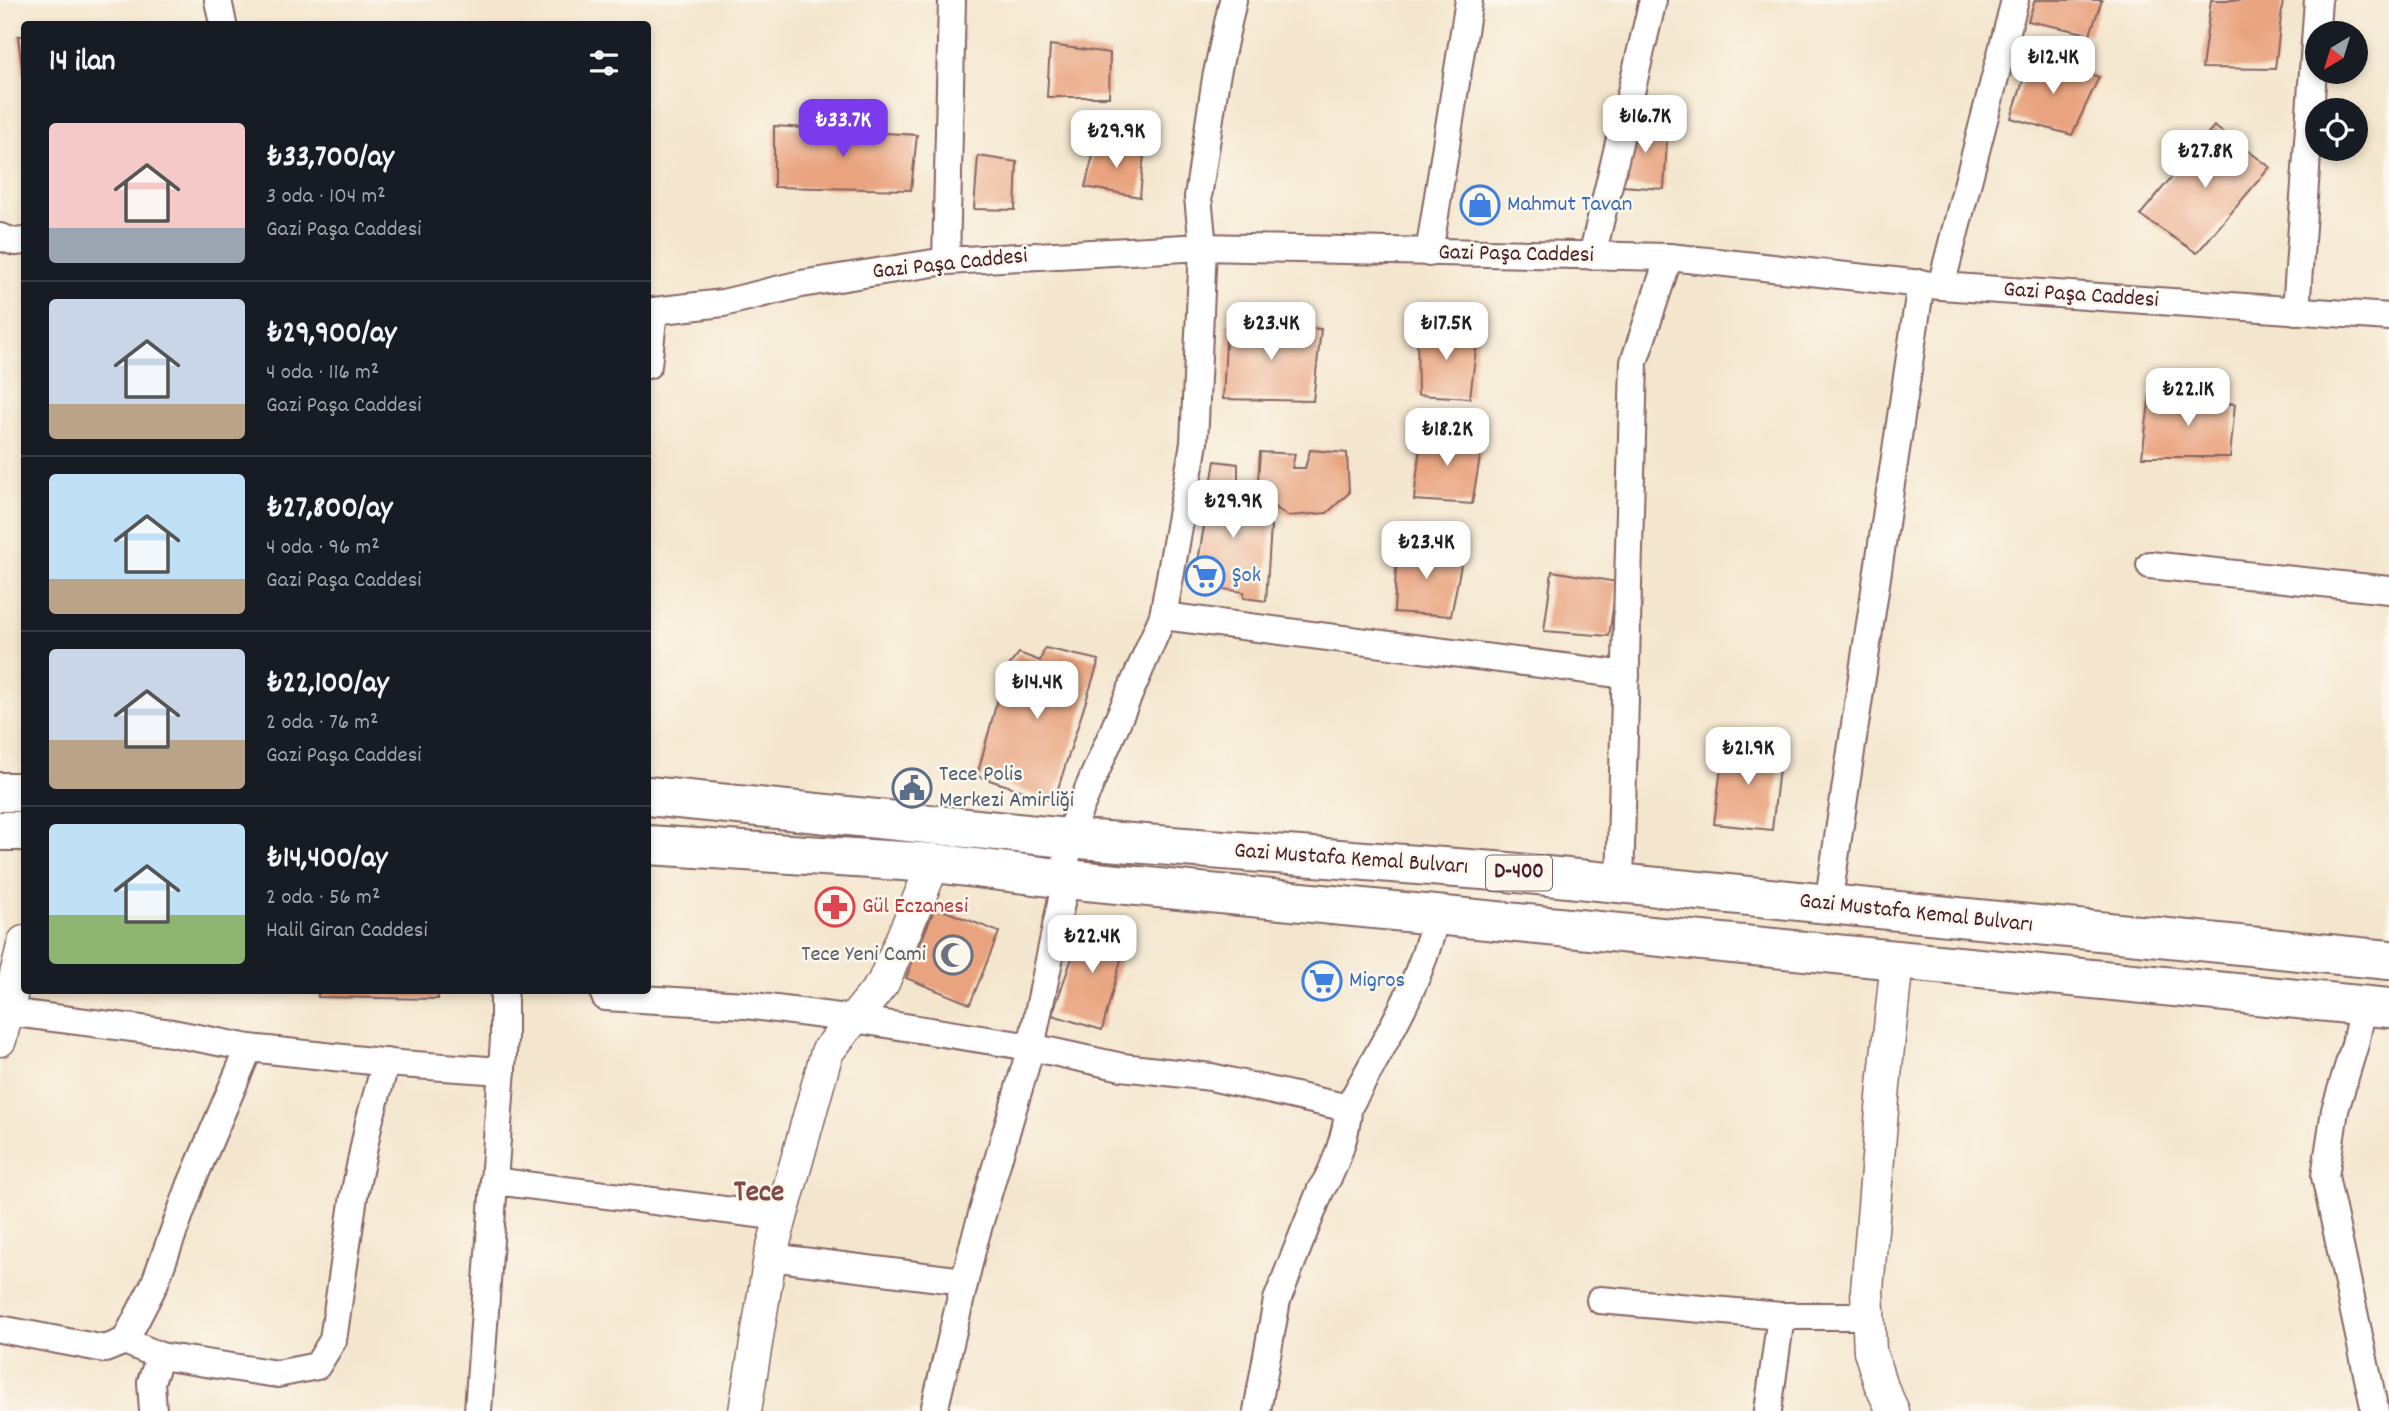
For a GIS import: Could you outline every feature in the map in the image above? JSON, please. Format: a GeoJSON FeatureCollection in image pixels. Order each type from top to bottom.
{"type":"FeatureCollection","features":[{"type":"Feature","properties":{"kind":"highway"},"geometry":{"type":"LineString","coordinates":[[0,792],[21,792]]}},
{"type":"Feature","properties":{"kind":"highway","name":"Gazi Mustafa Kemal Bulvarı"},"geometry":{"type":"LineString","coordinates":[[651,796],[1067,838],[1508,872],[2389,960]]}},
{"type":"Feature","properties":{"kind":"highway"},"geometry":{"type":"LineString","coordinates":[[0,831],[21,831]]}},
{"type":"Feature","properties":{"kind":"highway","name":"Gazi Mustafa Kemal Bulvarı"},"geometry":{"type":"LineString","coordinates":[[651,845],[934,863],[2376,1007]]}},
{"type":"Feature","properties":{"kind":"street"},"geometry":{"type":"LineString","coordinates":[[218,0],[222,21]]}},
{"type":"Feature","properties":{"kind":"street"},"geometry":{"type":"LineString","coordinates":[[946,261],[952,0]]}},
{"type":"Feature","properties":{"kind":"street"},"geometry":{"type":"LineString","coordinates":[[934,1411],[974,1242],[1031,1047],[1066,878],[1067,838],[1163,616],[1194,443],[1203,247],[1198,197],[1216,78],[1233,0]]}},
{"type":"Feature","properties":{"kind":"street"},"geometry":{"type":"LineString","coordinates":[[1429,253],[1469,0]]}},
{"type":"Feature","properties":{"kind":"street"},"geometry":{"type":"LineString","coordinates":[[1592,256],[1653,0]]}},
{"type":"Feature","properties":{"kind":"street"},"geometry":{"type":"LineString","coordinates":[[1828,905],[1931,284],[2015,0]]}},
{"type":"Feature","properties":{"kind":"street"},"geometry":{"type":"LineString","coordinates":[[2295,311],[2318,0]]}},
{"type":"Feature","properties":{"kind":"street"},"geometry":{"type":"LineString","coordinates":[[0,237],[21,241]]}},
{"type":"Feature","properties":{"kind":"street","name":"Gazi Paşa Caddesi"},"geometry":{"type":"LineString","coordinates":[[651,313],[723,303],[801,284],[946,261],[1203,247],[1669,257],[1931,284],[2389,317]]}},
{"type":"Feature","properties":{"kind":"street"},"geometry":{"type":"LineString","coordinates":[[1620,884],[1634,362],[1669,257]]}},
{"type":"Feature","properties":{"kind":"street"},"geometry":{"type":"LineString","coordinates":[[2150,565],[2389,590]]}},
{"type":"Feature","properties":{"kind":"street"},"geometry":{"type":"LineString","coordinates":[[1163,616],[1626,675]]}},
{"type":"Feature","properties":{"kind":"street"},"geometry":{"type":"LineString","coordinates":[[745,1411],[770,1257],[827,1052],[883,983],[934,863]]}},
{"type":"Feature","properties":{"kind":"street"},"geometry":{"type":"LineString","coordinates":[[1257,1411],[1277,1300],[1321,1189],[1328,1180],[1348,1120],[1348,1108],[1408,1001],[1429,950],[1436,915]]}},
{"type":"Feature","properties":{"kind":"street"},"geometry":{"type":"LineString","coordinates":[[21,954],[3,1026],[172,1033],[249,1048],[502,1071]]}},
{"type":"Feature","properties":{"kind":"street"},"geometry":{"type":"LineString","coordinates":[[1893,1411],[1880,1383],[1870,1351],[1867,1290],[1880,1126],[1898,960]]}},
{"type":"Feature","properties":{"kind":"street"},"geometry":{"type":"LineString","coordinates":[[478,1411],[502,1071],[504,994]]}},
{"type":"Feature","properties":{"kind":"street"},"geometry":{"type":"LineString","coordinates":[[604,994],[605,997],[746,1004],[854,1019],[1031,1047],[1122,1067],[1211,1077],[1348,1108]]}},
{"type":"Feature","properties":{"kind":"street"},"geometry":{"type":"LineString","coordinates":[[2375,1411],[2325,1176],[2335,1110],[2355,1044],[2376,1007]]}},
{"type":"Feature","properties":{"kind":"street"},"geometry":{"type":"LineString","coordinates":[[0,1329],[105,1349],[125,1341],[154,1285],[191,1184],[249,1048]]}},
{"type":"Feature","properties":{"kind":"street"},"geometry":{"type":"LineString","coordinates":[[125,1341],[160,1356],[277,1374],[317,1366],[333,1340],[369,1122],[386,1062]]}},
{"type":"Feature","properties":{"kind":"street"},"geometry":{"type":"LineString","coordinates":[[494,1181],[781,1217]]}},
{"type":"Feature","properties":{"kind":"street"},"geometry":{"type":"LineString","coordinates":[[770,1257],[964,1281]]}},
{"type":"Feature","properties":{"kind":"street"},"geometry":{"type":"LineString","coordinates":[[1600,1300],[1781,1316],[1868,1316]]}},
{"type":"Feature","properties":{"kind":"street"},"geometry":{"type":"LineString","coordinates":[[1768,1411],[1781,1316]]}},
{"type":"Feature","properties":{"kind":"street"},"geometry":{"type":"LineString","coordinates":[[153,1411],[151,1382],[160,1356]]}},
{"type":"Feature","properties":{"kind":"building"},"geometry":{"type":"Polygon","coordinates":[[[2035,0],[2102,0],[2090,34],[2028,21],[2035,0]]]}},
{"type":"Feature","properties":{"kind":"building"},"geometry":{"type":"Polygon","coordinates":[[[2211,0],[2283,0],[2275,69],[2202,68],[2211,0]]]}},
{"type":"Feature","properties":{"kind":"building"},"geometry":{"type":"Polygon","coordinates":[[[18,36],[21,36],[21,61],[18,36]]]}},
{"type":"Feature","properties":{"kind":"building"},"geometry":{"type":"Polygon","coordinates":[[[1050,45],[1110,53],[1109,97],[1047,97],[1050,45]]]}},
{"type":"Feature","properties":{"kind":"building"},"geometry":{"type":"Polygon","coordinates":[[[2031,57],[2099,77],[2072,135],[2011,118],[2031,57]]]}},
{"type":"Feature","properties":{"kind":"building"},"geometry":{"type":"Polygon","coordinates":[[[1626,121],[1668,124],[1664,189],[1622,186],[1626,121]]]}},
{"type":"Feature","properties":{"kind":"building"},"geometry":{"type":"Polygon","coordinates":[[[774,126],[917,135],[911,190],[774,187],[774,126]]]}},
{"type":"Feature","properties":{"kind":"building"},"geometry":{"type":"Polygon","coordinates":[[[2214,126],[2270,167],[2197,253],[2140,215],[2214,126]]]}},
{"type":"Feature","properties":{"kind":"building"},"geometry":{"type":"Polygon","coordinates":[[[1097,140],[1144,154],[1140,197],[1085,187],[1097,140]]]}},
{"type":"Feature","properties":{"kind":"building"},"geometry":{"type":"Polygon","coordinates":[[[978,156],[1017,162],[1015,210],[974,209],[978,156]]]}},
{"type":"Feature","properties":{"kind":"building"},"geometry":{"type":"Polygon","coordinates":[[[1227,322],[1321,329],[1313,401],[1223,399],[1227,322]]]}},
{"type":"Feature","properties":{"kind":"building"},"geometry":{"type":"Polygon","coordinates":[[[1417,326],[1478,333],[1470,398],[1418,395],[1417,326]]]}},
{"type":"Feature","properties":{"kind":"building"},"geometry":{"type":"Polygon","coordinates":[[[2150,394],[2235,404],[2230,457],[2142,457],[2150,394]]]}},
{"type":"Feature","properties":{"kind":"building"},"geometry":{"type":"Polygon","coordinates":[[[1422,429],[1483,440],[1472,504],[1414,500],[1422,429]]]}},
{"type":"Feature","properties":{"kind":"building"},"geometry":{"type":"Polygon","coordinates":[[[1310,450],[1347,453],[1349,493],[1327,513],[1288,516],[1257,496],[1260,452],[1295,454],[1292,468],[1305,468],[1310,450]]]}},
{"type":"Feature","properties":{"kind":"building"},"geometry":{"type":"Polygon","coordinates":[[[1215,461],[1238,464],[1238,500],[1250,501],[1251,523],[1271,526],[1266,601],[1244,598],[1244,592],[1194,585],[1215,461]]]}},
{"type":"Feature","properties":{"kind":"building"},"geometry":{"type":"Polygon","coordinates":[[[1397,545],[1463,555],[1451,616],[1394,612],[1397,545]]]}},
{"type":"Feature","properties":{"kind":"building"},"geometry":{"type":"Polygon","coordinates":[[[1552,571],[1617,582],[1609,636],[1544,631],[1552,571]]]}},
{"type":"Feature","properties":{"kind":"building"},"geometry":{"type":"Polygon","coordinates":[[[1045,648],[1099,660],[1054,801],[977,776],[1005,671],[1019,653],[1040,661],[1045,648]]]}},
{"type":"Feature","properties":{"kind":"building"},"geometry":{"type":"Polygon","coordinates":[[[1724,743],[1781,750],[1772,830],[1714,824],[1724,743]]]}},
{"type":"Feature","properties":{"kind":"building","name":"Tece Yeni Cami"},"geometry":{"type":"Polygon","coordinates":[[[935,907],[999,932],[970,1004],[906,978],[935,907]]]}},
{"type":"Feature","properties":{"kind":"building"},"geometry":{"type":"Polygon","coordinates":[[[1085,921],[1129,930],[1102,1030],[1052,1015],[1085,921]]]}},
{"type":"Feature","properties":{"kind":"building"},"geometry":{"type":"Polygon","coordinates":[[[318,994],[438,994],[438,999],[318,997],[318,994]]]}},
{"type":"Feature","properties":{"kind":"place","name":"Mahmut Tavan"},"geometry":{"type":"Point","coordinates":[1480,205]}},
{"type":"Feature","properties":{"kind":"place","name":"Şok"},"geometry":{"type":"Point","coordinates":[1205,576]}},
{"type":"Feature","properties":{"kind":"place","name":"Tece Polis Merkezi Amirliği"},"geometry":{"type":"Point","coordinates":[912,788]}},
{"type":"Feature","properties":{"kind":"place","name":"Gül Eczanesi"},"geometry":{"type":"Point","coordinates":[835,907]}},
{"type":"Feature","properties":{"kind":"place","name":"Tece Yeni Cami"},"geometry":{"type":"Point","coordinates":[953,955]}},
{"type":"Feature","properties":{"kind":"place","name":"Migros"},"geometry":{"type":"Point","coordinates":[1322,981]}},
{"type":"Feature","properties":{"kind":"district","name":"Tece"},"geometry":{"type":"Point","coordinates":[759,1194]}}]}
